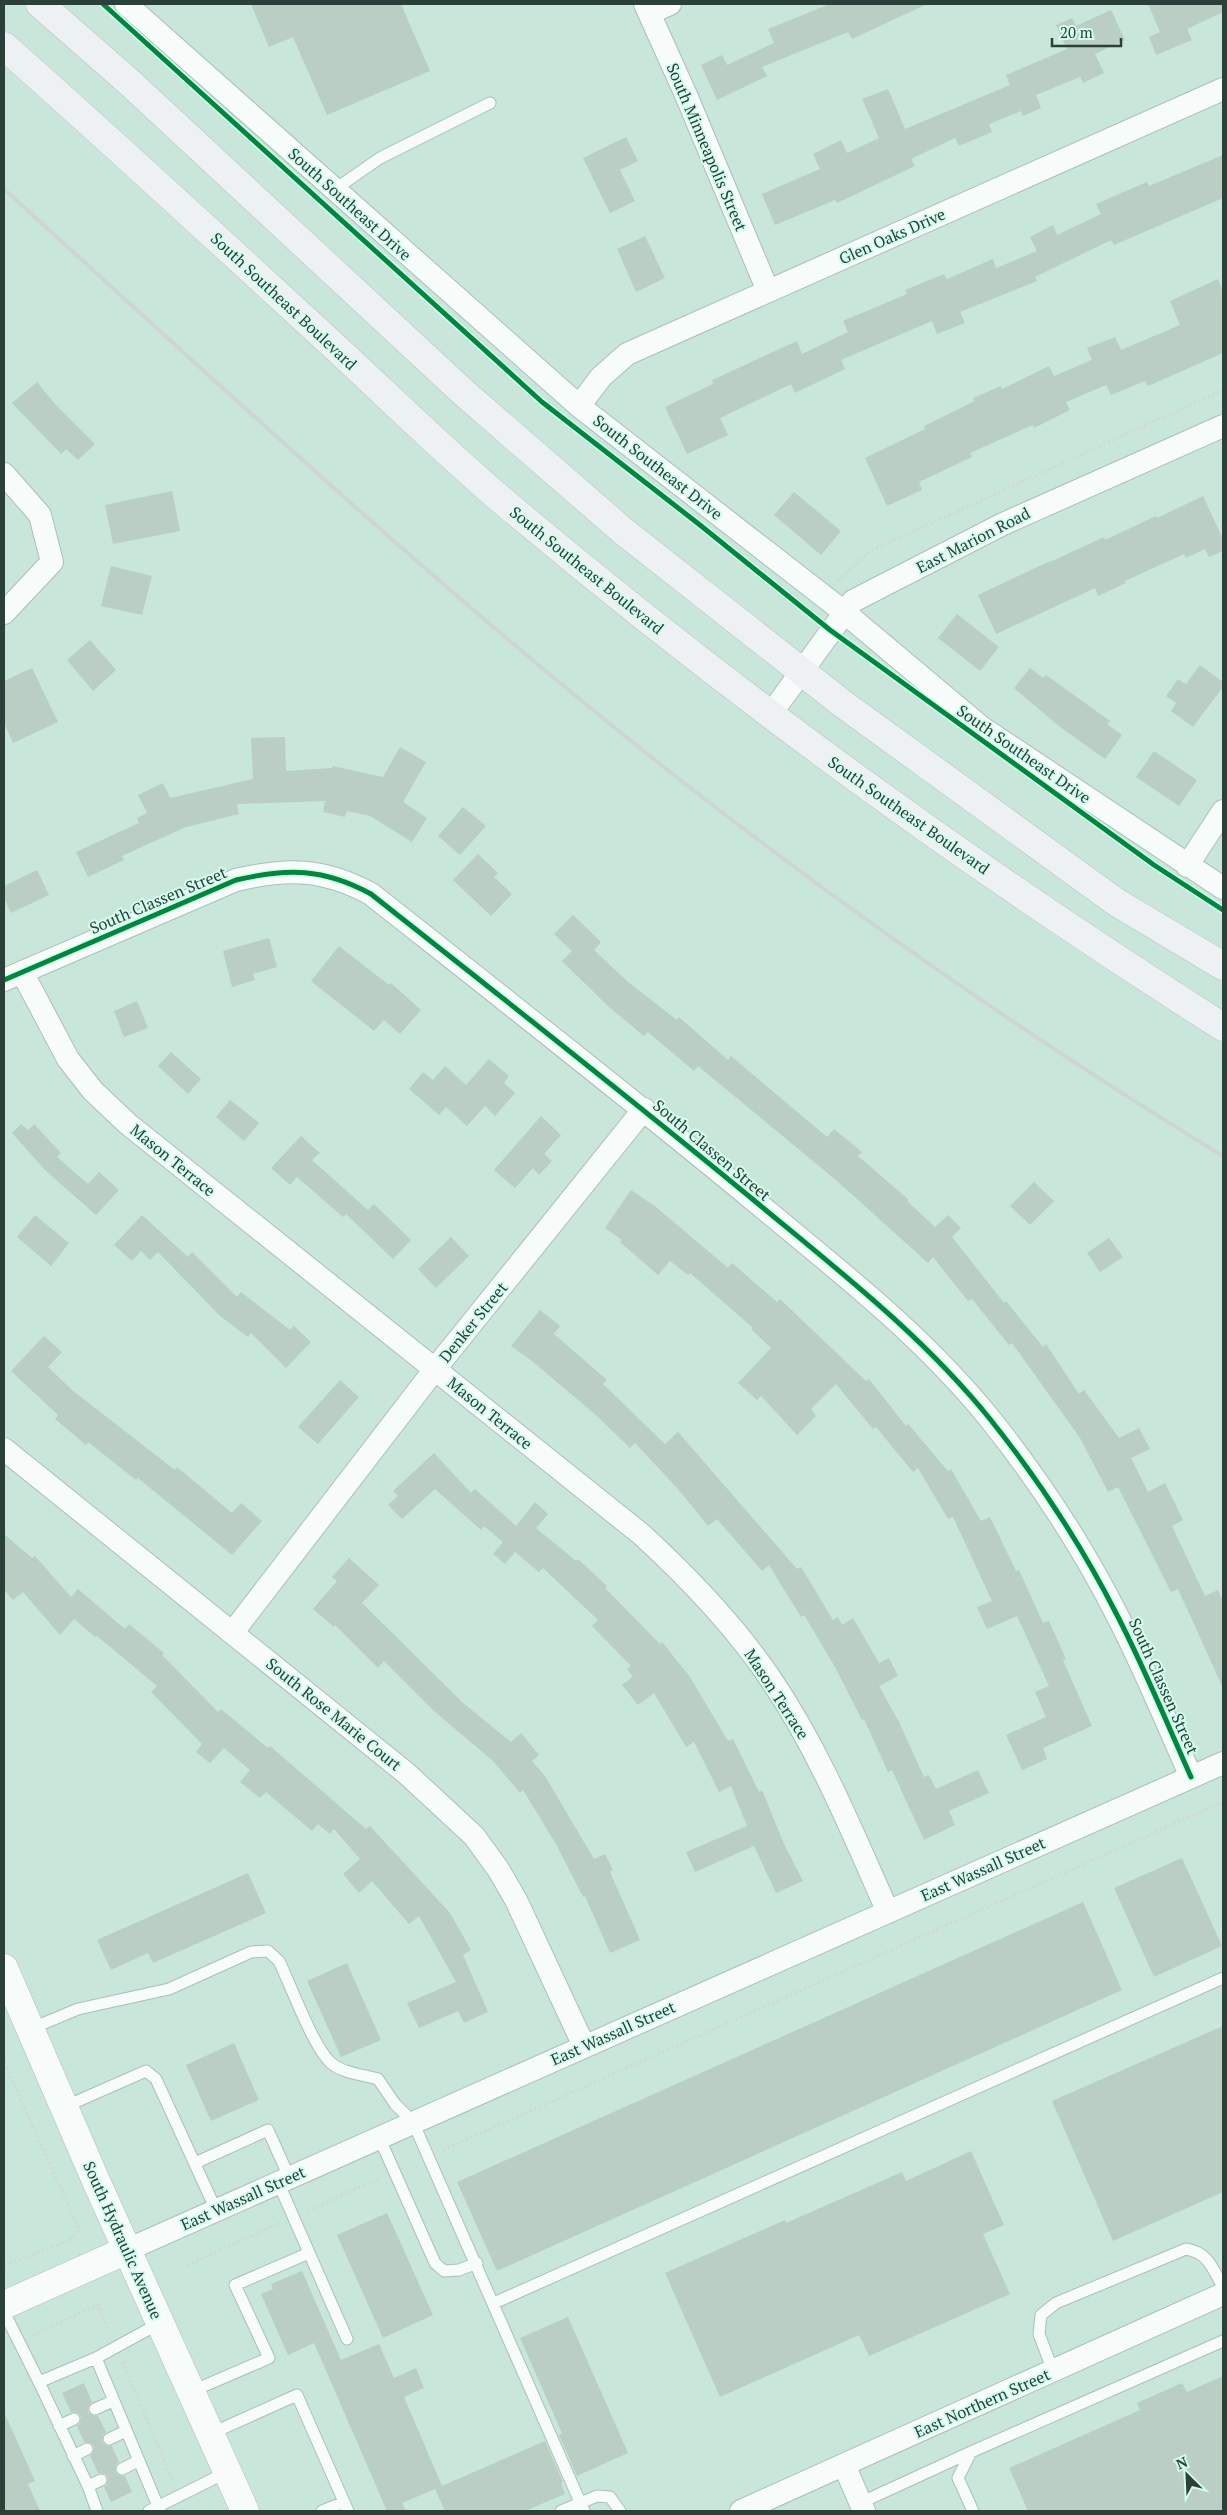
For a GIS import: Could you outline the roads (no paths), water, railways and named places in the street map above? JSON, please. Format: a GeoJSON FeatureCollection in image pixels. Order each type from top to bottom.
{"type":"FeatureCollection","features":[{"type":"Feature","properties":{"kind":"main road"},"geometry":{"type":"LineString","coordinates":[[40,4],[129,82],[470,399],[623,531],[800,671],[1116,902],[1223,966]]}},
{"type":"Feature","properties":{"kind":"main road","name":"South Southeast Boulevard"},"geometry":{"type":"LineString","coordinates":[[4,46],[107,138],[495,495],[682,649],[895,808],[1119,961],[1223,1027]]}},
{"type":"Feature","properties":{"kind":"street","name":"South Southeast Drive"},"geometry":{"type":"LineString","coordinates":[[126,4],[579,406],[849,606],[981,728],[1187,866],[1223,888]]}},
{"type":"Feature","properties":{"kind":"street"},"geometry":{"type":"LineString","coordinates":[[647,8],[670,4]]}},
{"type":"Feature","properties":{"kind":"street","name":"South Minneapolis Street"},"geometry":{"type":"LineString","coordinates":[[647,8],[768,291]]}},
{"type":"Feature","properties":{"kind":"street","name":"Glen Oaks Drive"},"geometry":{"type":"LineString","coordinates":[[579,406],[601,377],[627,354],[1223,89]]}},
{"type":"Feature","properties":{"kind":"street","name":"East Marion Road"},"geometry":{"type":"LineString","coordinates":[[770,714],[849,606],[1003,524],[1223,426]]}},
{"type":"Feature","properties":{"kind":"street"},"geometry":{"type":"LineString","coordinates":[[4,474],[40,515],[52,562],[4,613]]}},
{"type":"Feature","properties":{"kind":"street"},"geometry":{"type":"LineString","coordinates":[[1187,866],[1223,811]]}},
{"type":"Feature","properties":{"kind":"street","name":"South Classen Street"},"geometry":{"type":"LineString","coordinates":[[13,976],[236,880],[268,873],[291,871],[325,875],[350,883],[371,894],[644,1109],[889,1312],[940,1362],[990,1419],[1045,1493],[1117,1614],[1191,1777]]}},
{"type":"Feature","properties":{"kind":"street","name":"Mason Terrace"},"geometry":{"type":"LineString","coordinates":[[13,976],[68,1059],[93,1092],[128,1124],[641,1534],[674,1564],[741,1639],[772,1680],[794,1716],[845,1818],[888,1912]]}},
{"type":"Feature","properties":{"kind":"street","name":"Denker Street"},"geometry":{"type":"LineString","coordinates":[[233,1632],[435,1368],[644,1109]]}},
{"type":"Feature","properties":{"kind":"street","name":"South Rose Marie Court"},"geometry":{"type":"LineString","coordinates":[[4,1449],[406,1773],[474,1836],[498,1869],[516,1900],[584,2046]]}},
{"type":"Feature","properties":{"kind":"street","name":"East Wassall Street"},"geometry":{"type":"LineString","coordinates":[[4,2305],[1223,1763]]}},
{"type":"Feature","properties":{"kind":"street","name":"South Hydraulic Avenue"},"geometry":{"type":"LineString","coordinates":[[4,1968],[190,2392],[245,2511]]}},
{"type":"Feature","properties":{"kind":"street","name":"East Northern Street"},"geometry":{"type":"LineString","coordinates":[[741,2511],[1223,2294]]}},
{"type":"Feature","properties":{"kind":"street"},"geometry":{"type":"LineString","coordinates":[[844,2465],[862,2507]]}},
{"type":"Feature","properties":{"kind":"lane"},"geometry":{"type":"LineString","coordinates":[[334,190],[380,158],[490,103]]}},
{"type":"Feature","properties":{"kind":"lane"},"geometry":{"type":"LineString","coordinates":[[30,2029],[78,2009],[170,1989],[251,1952],[268,1951],[279,1961],[320,2048],[331,2064],[350,2072],[378,2079],[395,2104],[414,2122],[582,2506]]}},
{"type":"Feature","properties":{"kind":"lane"},"geometry":{"type":"LineString","coordinates":[[494,2303],[1223,1978]]}},
{"type":"Feature","properties":{"kind":"lane"},"geometry":{"type":"LineString","coordinates":[[64,2107],[146,2071],[156,2079],[216,2210]]}},
{"type":"Feature","properties":{"kind":"lane"},"geometry":{"type":"LineString","coordinates":[[195,2164],[268,2130],[294,2217],[347,2339]]}},
{"type":"Feature","properties":{"kind":"lane"},"geometry":{"type":"LineString","coordinates":[[379,2138],[435,2263],[444,2271],[459,2270],[477,2263]]}},
{"type":"Feature","properties":{"kind":"lane"},"geometry":{"type":"LineString","coordinates":[[1052,2371],[1039,2334],[1041,2315],[1056,2303],[1186,2250],[1200,2252],[1209,2262],[1223,2287]]}},
{"type":"Feature","properties":{"kind":"lane"},"geometry":{"type":"LineString","coordinates":[[190,2392],[269,2358],[235,2284],[309,2253]]}},
{"type":"Feature","properties":{"kind":"lane"},"geometry":{"type":"LineString","coordinates":[[4,2312],[74,2456],[97,2511]]}},
{"type":"Feature","properties":{"kind":"lane"},"geometry":{"type":"LineString","coordinates":[[39,2382],[96,2358],[160,2323]]}},
{"type":"Feature","properties":{"kind":"lane"},"geometry":{"type":"LineString","coordinates":[[862,2507],[971,2452],[1223,2341]]}},
{"type":"Feature","properties":{"kind":"lane"},"geometry":{"type":"LineString","coordinates":[[96,2358],[156,2510],[227,2472]]}},
{"type":"Feature","properties":{"kind":"lane"},"geometry":{"type":"LineString","coordinates":[[210,2434],[297,2395],[346,2506],[322,2511]]}},
{"type":"Feature","properties":{"kind":"lane"},"geometry":{"type":"LineString","coordinates":[[95,2409],[113,2401]]}},
{"type":"Feature","properties":{"kind":"lane"},"geometry":{"type":"LineString","coordinates":[[59,2426],[74,2419]]}},
{"type":"Feature","properties":{"kind":"lane"},"geometry":{"type":"LineString","coordinates":[[109,2439],[126,2431]]}},
{"type":"Feature","properties":{"kind":"lane"},"geometry":{"type":"LineString","coordinates":[[74,2456],[87,2449]]}},
{"type":"Feature","properties":{"kind":"lane"},"geometry":{"type":"LineString","coordinates":[[971,2452],[958,2478],[972,2511]]}},
{"type":"Feature","properties":{"kind":"lane"},"geometry":{"type":"LineString","coordinates":[[122,2469],[138,2461]]}},
{"type":"Feature","properties":{"kind":"lane"},"geometry":{"type":"LineString","coordinates":[[88,2486],[101,2480]]}},
{"type":"Feature","properties":{"kind":"lane"},"geometry":{"type":"LineString","coordinates":[[561,2511],[582,2506],[597,2496],[610,2497],[620,2511]]}},
{"type":"Feature","properties":{"kind":"railway"},"geometry":{"type":"LineString","coordinates":[[4,189],[249,412],[415,559],[499,632],[670,772],[872,924],[1010,1020],[1151,1112],[1223,1156]]}}]}
